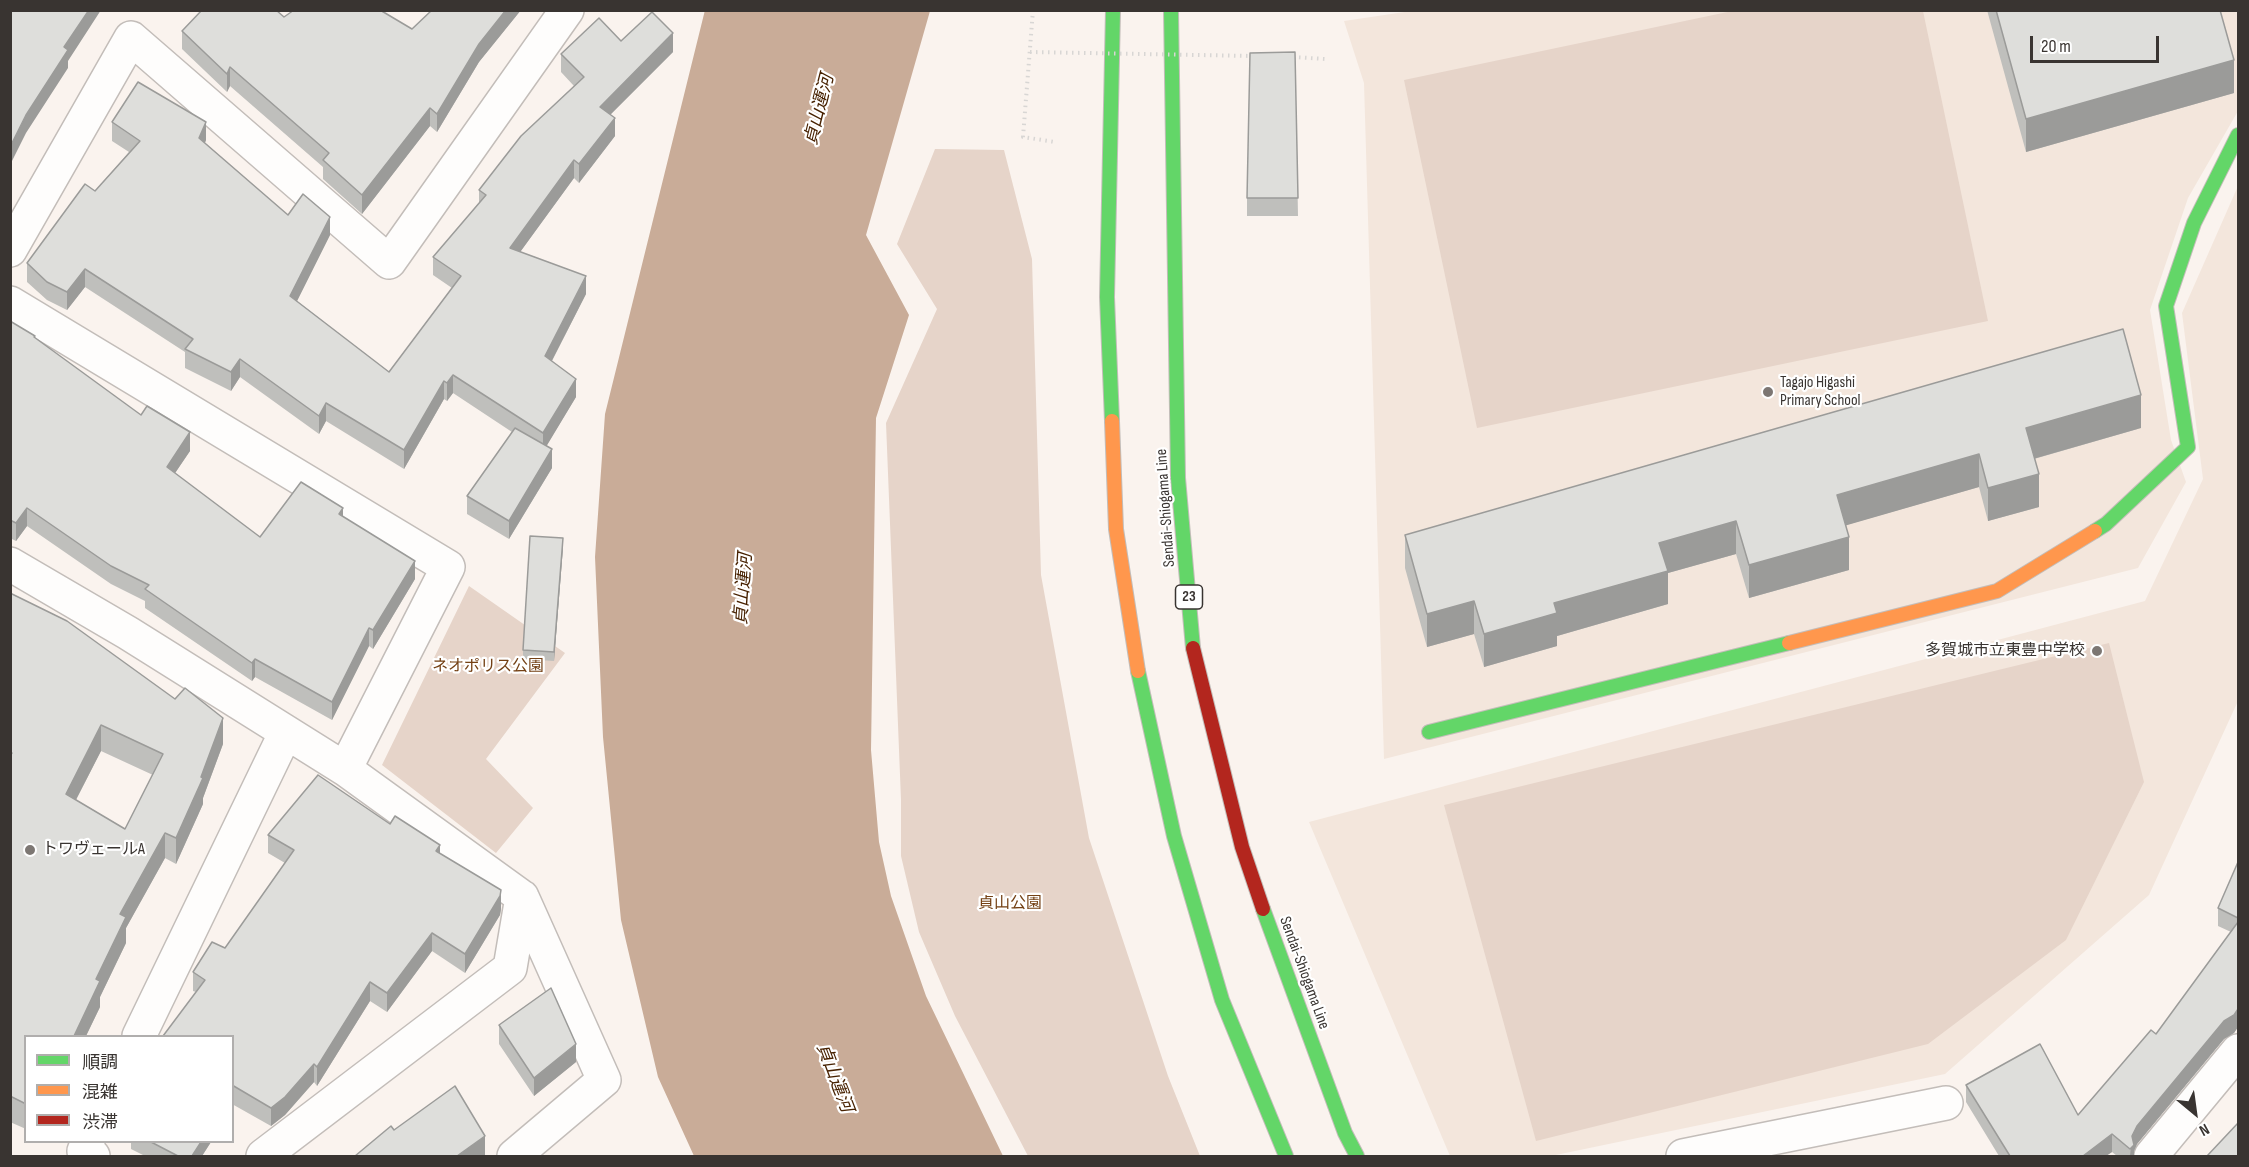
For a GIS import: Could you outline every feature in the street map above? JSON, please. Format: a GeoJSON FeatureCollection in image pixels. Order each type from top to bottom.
{"type":"FeatureCollection","features":[{"type":"Feature","properties":{"kind":"main road"},"geometry":{"type":"LineString","coordinates":[[1113,10],[1107,297],[1116,529],[1131,630],[1140,685],[1174,836],[1215,978],[1286,1156]]}},
{"type":"Feature","properties":{"kind":"main road","name":"Sendai-Shiogama Line"},"geometry":{"type":"LineString","coordinates":[[1171,10],[1178,478],[1194,654],[1242,847],[1292,992],[1345,1133],[1357,1156]]}},
{"type":"Feature","properties":{"kind":"main road"},"geometry":{"type":"LineString","coordinates":[[1429,732],[1997,591],[2106,524],[2188,447],[2166,306],[2194,223],[2238,135]]}},
{"type":"Feature","properties":{"kind":"street"},"geometry":{"type":"LineString","coordinates":[[10,250],[131,38],[389,262],[567,10]]}},
{"type":"Feature","properties":{"kind":"street"},"geometry":{"type":"LineString","coordinates":[[10,303],[448,567],[345,769]]}},
{"type":"Feature","properties":{"kind":"street"},"geometry":{"type":"LineString","coordinates":[[10,564],[128,633],[345,769],[522,897],[604,1080],[514,1156]]}},
{"type":"Feature","properties":{"kind":"street"},"geometry":{"type":"LineString","coordinates":[[139,1035],[286,732]]}},
{"type":"Feature","properties":{"kind":"street"},"geometry":{"type":"LineString","coordinates":[[263,1156],[510,968],[522,897]]}},
{"type":"Feature","properties":{"kind":"street"},"geometry":{"type":"LineString","coordinates":[[2151,1156],[2238,1051]]}},
{"type":"Feature","properties":{"kind":"street"},"geometry":{"type":"LineString","coordinates":[[1683,1156],[1946,1103]]}},
{"type":"Feature","properties":{"kind":"street"},"geometry":{"type":"LineString","coordinates":[[88,1143],[84,1151],[93,1156]]}},
{"type":"Feature","properties":{"kind":"path"},"geometry":{"type":"LineString","coordinates":[[1033,10],[1023,137],[1055,142]]}},
{"type":"Feature","properties":{"kind":"path"},"geometry":{"type":"LineString","coordinates":[[1030,52],[1254,56]]}},
{"type":"Feature","properties":{"kind":"path"},"geometry":{"type":"LineString","coordinates":[[1290,57],[1325,59]]}},
{"type":"Feature","properties":{"kind":"shaded area","name":"Tagajo Higashi Primary School"},"geometry":{"type":"Polygon","coordinates":[[[1418,10],[2238,11],[2238,111],[2188,198],[2150,310],[2171,440],[2186,482],[2138,568],[1384,759],[1364,83],[1344,21],[1418,10]]]}},
{"type":"Feature","properties":{"kind":"shaded area","name":"多賀城市立東豊中学校"},"geometry":{"type":"Polygon","coordinates":[[[2238,186],[2238,701],[2149,895],[1945,1074],[1551,1156],[1450,1156],[1309,822],[2145,601],[2203,479],[2182,313],[2238,186]]]}},
{"type":"Feature","properties":{"kind":"green space"},"geometry":{"type":"Polygon","coordinates":[[[1737,10],[1923,11],[1988,321],[1477,428],[1404,80],[1737,10]]]}},
{"type":"Feature","properties":{"kind":"green space","name":"貞山公園"},"geometry":{"type":"Polygon","coordinates":[[[935,149],[1004,150],[1032,259],[1041,575],[1089,838],[1168,1076],[1200,1156],[1028,1156],[955,1016],[919,932],[901,856],[901,800],[886,423],[937,309],[897,244],[935,149]]]}},
{"type":"Feature","properties":{"kind":"green space","name":"ネオポリス公園"},"geometry":{"type":"Polygon","coordinates":[[[469,586],[565,653],[486,759],[533,808],[496,853],[382,765],[469,586]]]}},
{"type":"Feature","properties":{"kind":"green space","name":"多賀城市立東豊中学校"},"geometry":{"type":"Polygon","coordinates":[[[2109,643],[2144,782],[2066,940],[1928,1044],[1536,1141],[1444,805],[2109,643]]]}},
{"type":"Feature","properties":{"kind":"water","name":"貞山運河"},"geometry":{"type":"Polygon","coordinates":[[[705,10],[930,11],[866,235],[909,315],[876,418],[871,750],[879,842],[891,896],[926,996],[1003,1156],[694,1156],[658,1077],[621,920],[603,737],[595,557],[605,414],[705,10]]]}},
{"type":"Feature","properties":{"kind":"building"},"geometry":{"type":"Polygon","coordinates":[[[10,10],[89,10],[64,47],[68,50],[26,115],[10,147],[10,10]]]}},
{"type":"Feature","properties":{"kind":"building"},"geometry":{"type":"Polygon","coordinates":[[[202,10],[276,10],[284,17],[294,10],[380,10],[412,29],[432,10],[506,10],[479,44],[437,114],[430,108],[362,195],[323,160],[329,153],[230,67],[227,74],[182,31],[202,10]]]}},
{"type":"Feature","properties":{"kind":"building"},"geometry":{"type":"Polygon","coordinates":[[[1996,10],[2220,10],[2234,60],[2026,119],[1996,10]]]}},
{"type":"Feature","properties":{"kind":"building"},"geometry":{"type":"Polygon","coordinates":[[[652,12],[673,33],[600,107],[615,118],[579,164],[574,160],[510,248],[586,276],[545,356],[576,379],[543,433],[453,375],[447,383],[444,381],[404,450],[326,403],[319,416],[240,359],[231,372],[185,349],[193,339],[85,269],[67,292],[47,282],[27,263],[85,184],[95,191],[140,141],[112,122],[138,82],[206,122],[199,138],[288,215],[303,194],[330,217],[290,296],[389,372],[461,276],[433,257],[486,195],[479,190],[521,136],[584,77],[561,54],[599,18],[621,41],[652,12]]]}},
{"type":"Feature","properties":{"kind":"building"},"geometry":{"type":"Polygon","coordinates":[[[1295,52],[1298,198],[1247,198],[1250,53],[1295,52]]]}},
{"type":"Feature","properties":{"kind":"building"},"geometry":{"type":"Polygon","coordinates":[[[10,321],[35,336],[141,415],[147,406],[190,432],[167,467],[260,537],[301,482],[343,508],[339,514],[415,561],[373,630],[369,628],[332,702],[255,659],[252,663],[145,589],[149,585],[111,566],[27,508],[16,523],[10,520],[10,321]]]}},
{"type":"Feature","properties":{"kind":"building"},"geometry":{"type":"Polygon","coordinates":[[[2123,329],[2141,395],[2026,428],[2039,474],[1988,488],[1979,454],[1837,495],[1849,537],[1749,565],[1736,521],[1659,543],[1668,571],[1554,603],[1557,613],[1484,634],[1474,601],[1427,614],[1405,535],[2123,329]]]}},
{"type":"Feature","properties":{"kind":"building"},"geometry":{"type":"Polygon","coordinates":[[[515,428],[552,449],[509,521],[467,496],[515,428]]]}},
{"type":"Feature","properties":{"kind":"building"},"geometry":{"type":"Polygon","coordinates":[[[530,536],[563,538],[554,652],[523,650],[530,536]]]}},
{"type":"Feature","properties":{"kind":"building"},"geometry":{"type":"Polygon","coordinates":[[[10,593],[67,621],[175,699],[185,688],[223,718],[201,777],[203,778],[176,838],[165,833],[120,914],[126,917],[96,979],[100,981],[74,1035],[24,1035],[24,1103],[10,1096],[10,756],[12,753],[10,752],[10,593]],[[101,725],[66,794],[125,829],[163,754],[101,725]]]}},
{"type":"Feature","properties":{"kind":"building"},"geometry":{"type":"Polygon","coordinates":[[[318,775],[390,824],[395,816],[440,845],[436,851],[501,890],[500,896],[465,954],[432,933],[387,993],[370,982],[317,1067],[314,1064],[285,1097],[271,1108],[234,1086],[234,1035],[164,1035],[205,980],[193,972],[212,942],[225,948],[294,850],[268,835],[318,775]]]}},
{"type":"Feature","properties":{"kind":"building"},"geometry":{"type":"Polygon","coordinates":[[[2238,862],[2238,918],[2218,908],[2238,862]]]}},
{"type":"Feature","properties":{"kind":"building"},"geometry":{"type":"Polygon","coordinates":[[[2238,922],[2238,1009],[2234,1015],[2224,1021],[2137,1126],[2132,1136],[2134,1145],[2130,1149],[2112,1134],[2083,1156],[2010,1156],[1966,1085],[2040,1044],[2078,1115],[2151,1030],[2156,1034],[2238,922]]]}},
{"type":"Feature","properties":{"kind":"building"},"geometry":{"type":"Polygon","coordinates":[[[551,988],[576,1044],[534,1078],[499,1025],[551,988]]]}},
{"type":"Feature","properties":{"kind":"building"},"geometry":{"type":"Polygon","coordinates":[[[455,1086],[485,1136],[457,1156],[355,1156],[391,1126],[394,1130],[455,1086]]]}},
{"type":"Feature","properties":{"kind":"building"},"geometry":{"type":"Polygon","coordinates":[[[2238,1123],[2238,1156],[2207,1156],[2238,1123]]]}},
{"type":"Feature","properties":{"kind":"building"},"geometry":{"type":"Polygon","coordinates":[[[153,1143],[200,1143],[192,1156],[178,1156],[153,1143]]]}},
{"type":"Feature","properties":{"kind":"traffic: fast"},"geometry":{"type":"LineString","coordinates":[[1112,421],[1107,297],[1113,10]]}},
{"type":"Feature","properties":{"kind":"traffic: fast"},"geometry":{"type":"LineString","coordinates":[[1171,10],[1178,478],[1193,648]]}},
{"type":"Feature","properties":{"kind":"traffic: fast"},"geometry":{"type":"LineString","coordinates":[[2095,531],[2106,524],[2188,447],[2166,306],[2194,223],[2238,135]]}},
{"type":"Feature","properties":{"kind":"traffic: fast"},"geometry":{"type":"LineString","coordinates":[[1429,732],[1789,643]]}},
{"type":"Feature","properties":{"kind":"traffic: fast"},"geometry":{"type":"LineString","coordinates":[[1138,671],[1174,836],[1222,1000],[1286,1156]]}},
{"type":"Feature","properties":{"kind":"traffic: fast"},"geometry":{"type":"LineString","coordinates":[[1263,909],[1345,1133],[1357,1156]]}},
{"type":"Feature","properties":{"kind":"traffic: slow"},"geometry":{"type":"LineString","coordinates":[[1112,421],[1116,529],[1138,671]]}},
{"type":"Feature","properties":{"kind":"traffic: slow"},"geometry":{"type":"LineString","coordinates":[[1789,643],[1997,591],[2095,531]]}},
{"type":"Feature","properties":{"kind":"traffic: jam"},"geometry":{"type":"LineString","coordinates":[[1193,648],[1242,847],[1263,909]]}},
{"type":"Feature","properties":{"kind":"place","name":"Tagajo Higashi Primary School"},"geometry":{"type":"Point","coordinates":[1768,392]}},
{"type":"Feature","properties":{"kind":"place","name":"多賀城市立東豊中学校"},"geometry":{"type":"Point","coordinates":[2097,651]}},
{"type":"Feature","properties":{"kind":"place","name":"トワヴェールA"},"geometry":{"type":"Point","coordinates":[30,850]}}]}
